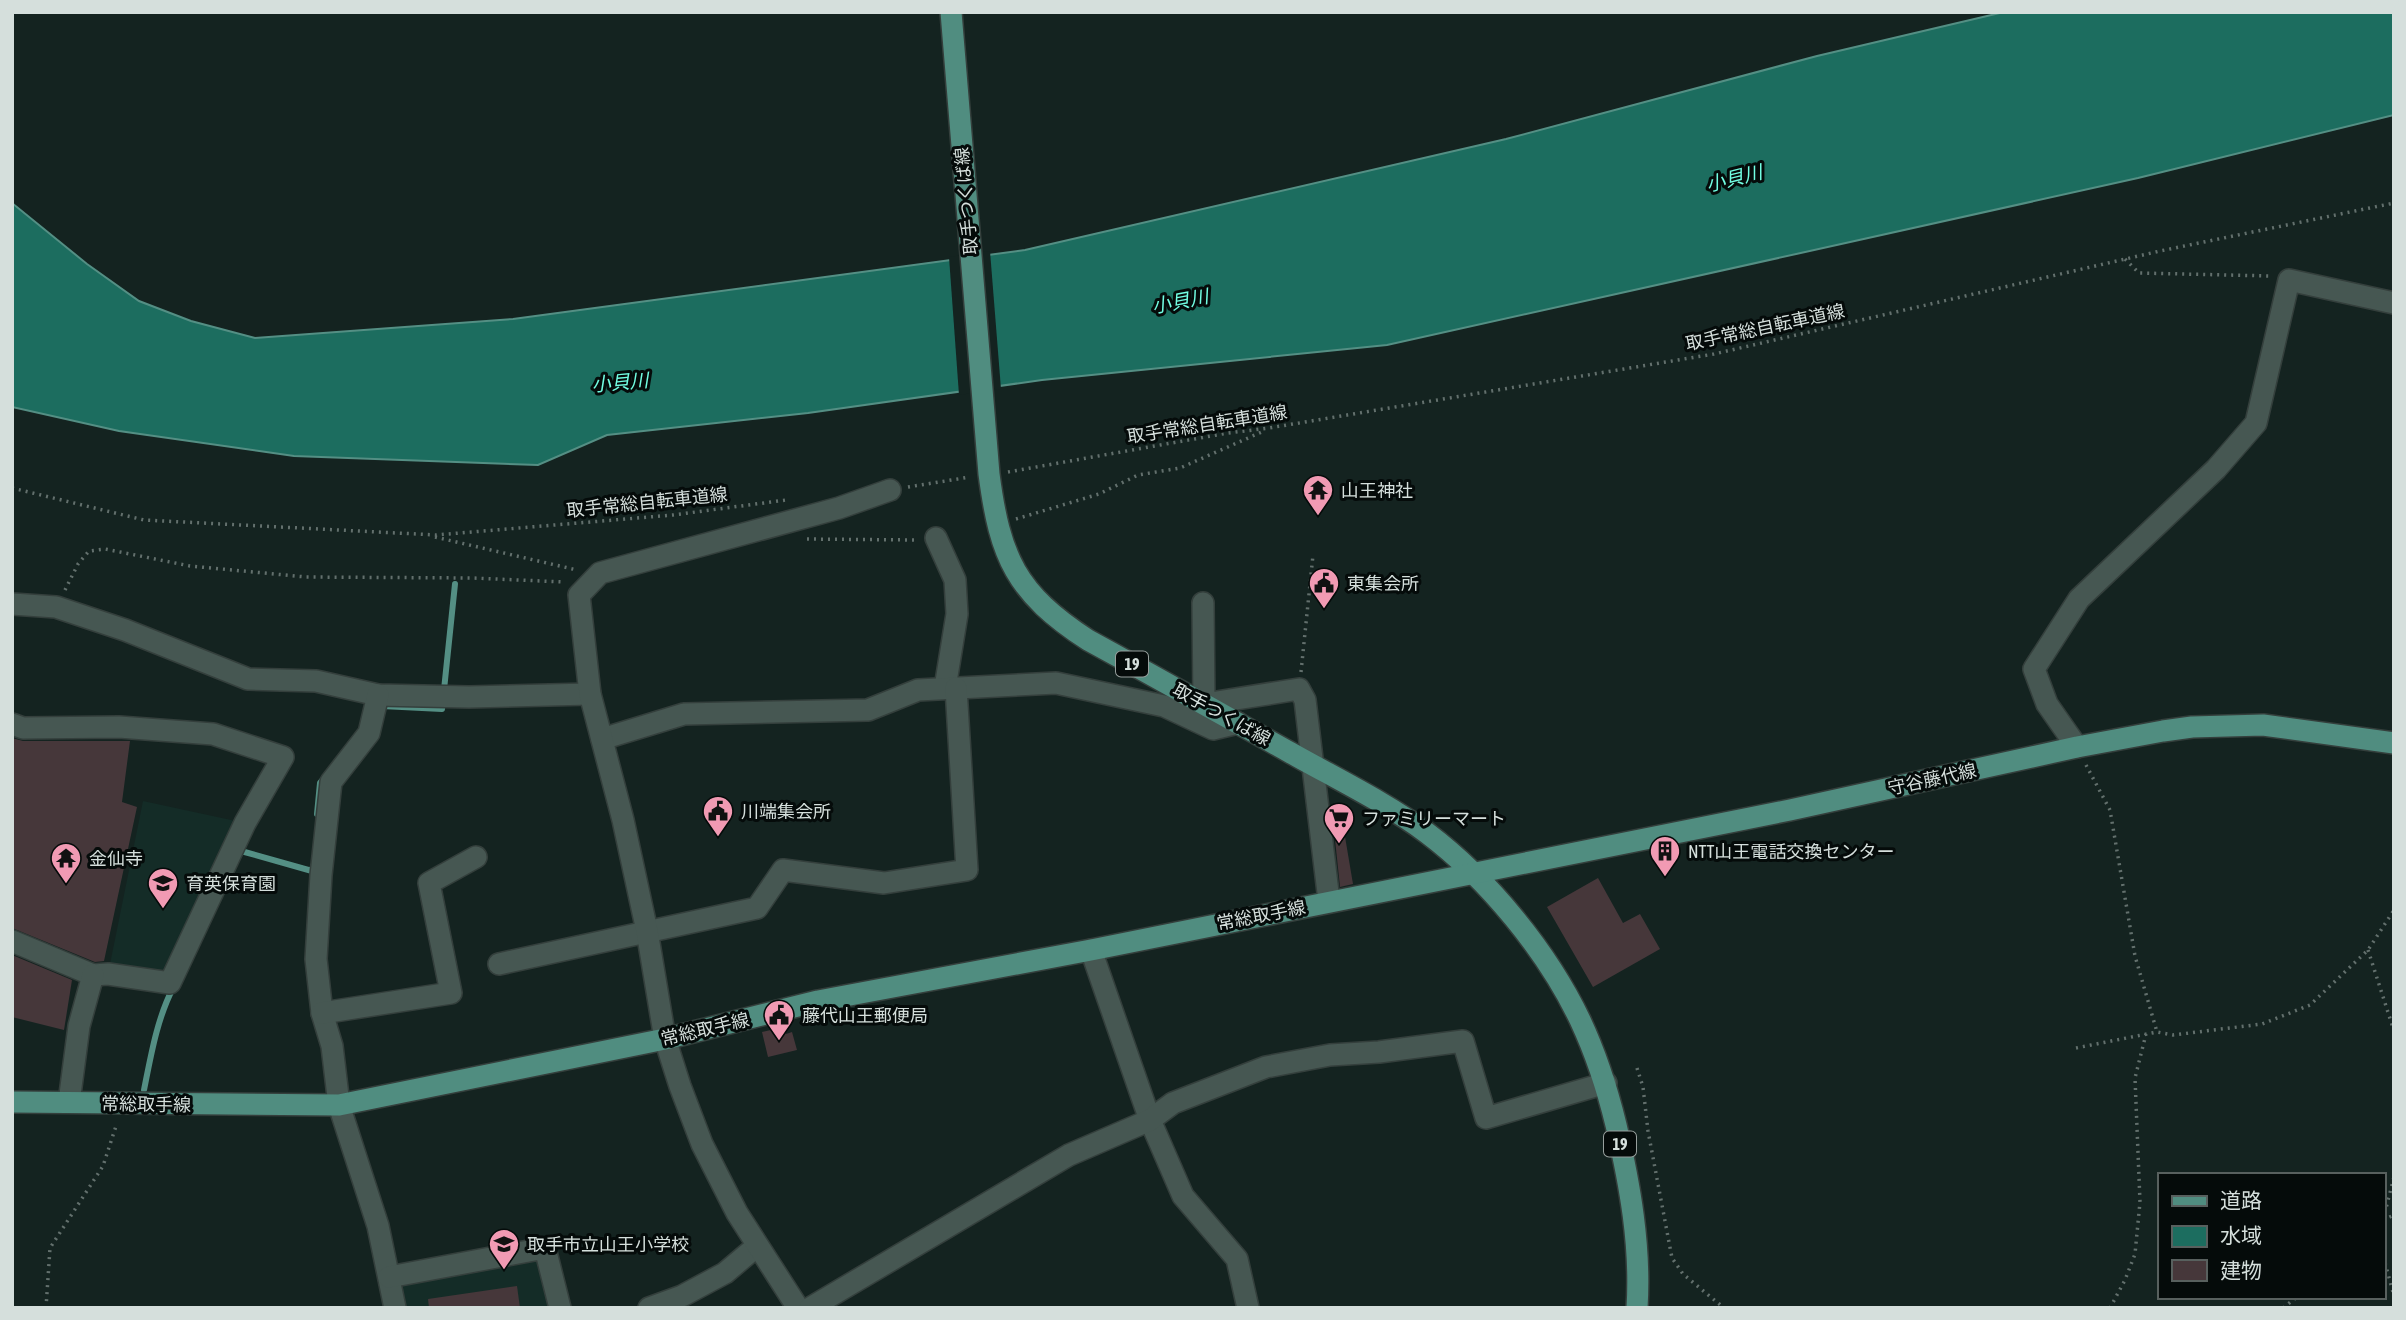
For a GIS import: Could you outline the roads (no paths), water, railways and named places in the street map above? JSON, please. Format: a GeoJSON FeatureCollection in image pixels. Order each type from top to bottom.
{"type":"FeatureCollection","features":[{"type":"Feature","properties":{"kind":"main road","name":"取手つくば線"},"geometry":{"type":"LineString","coordinates":[[951,12],[993,507],[1000,537],[1024,585],[1040,604],[1088,639],[1371,796],[1411,822],[1474,873],[1522,930],[1564,990],[1584,1029],[1606,1083],[1628,1178],[1634,1219],[1637,1308]]}},
{"type":"Feature","properties":{"kind":"main road","name":"守谷藤代線"},"geometry":{"type":"LineString","coordinates":[[1474,873],[2163,731],[2227,725],[2263,725],[2394,743]]}},
{"type":"Feature","properties":{"kind":"main road","name":"常総取手線"},"geometry":{"type":"LineString","coordinates":[[12,1102],[339,1105],[665,1039],[818,1002],[1474,873]]}},
{"type":"Feature","properties":{"kind":"street"},"geometry":{"type":"LineString","coordinates":[[2077,747],[2048,704],[2035,669],[2079,599],[2216,469],[2256,423],[2289,280],[2394,303]]}},
{"type":"Feature","properties":{"kind":"street"},"geometry":{"type":"LineString","coordinates":[[798,1308],[737,1213],[702,1143],[665,1039],[647,931],[623,820],[590,694],[579,595],[595,578],[839,508],[890,490]]}},
{"type":"Feature","properties":{"kind":"street"},"geometry":{"type":"LineString","coordinates":[[499,964],[757,908],[783,870],[884,883],[967,870],[950,688],[957,614],[955,580],[936,538]]}},
{"type":"Feature","properties":{"kind":"street"},"geometry":{"type":"LineString","coordinates":[[1203,603],[1204,704],[1299,689],[1305,700],[1329,901]]}},
{"type":"Feature","properties":{"kind":"street"},"geometry":{"type":"LineString","coordinates":[[12,604],[56,607],[125,630],[248,679],[316,681],[378,695],[469,697],[590,694]]}},
{"type":"Feature","properties":{"kind":"street"},"geometry":{"type":"LineString","coordinates":[[602,739],[684,714],[868,710],[918,690],[1056,683],[1164,706],[1213,729],[1238,723]]}},
{"type":"Feature","properties":{"kind":"street"},"geometry":{"type":"LineString","coordinates":[[378,695],[369,733],[331,782],[321,875],[316,959],[322,1013],[332,1046],[339,1105],[378,1226],[395,1308]]}},
{"type":"Feature","properties":{"kind":"street"},"geometry":{"type":"LineString","coordinates":[[12,724],[23,728],[119,727],[213,734],[283,757],[245,822],[170,983],[108,974],[93,975],[12,941]]}},
{"type":"Feature","properties":{"kind":"street"},"geometry":{"type":"LineString","coordinates":[[322,1013],[451,993],[429,883],[476,857]]}},
{"type":"Feature","properties":{"kind":"street"},"geometry":{"type":"LineString","coordinates":[[1091,950],[1150,1120],[1182,1196],[1237,1259],[1248,1308]]}},
{"type":"Feature","properties":{"kind":"street"},"geometry":{"type":"LineString","coordinates":[[69,1102],[79,1026],[93,975]]}},
{"type":"Feature","properties":{"kind":"street"},"geometry":{"type":"LineString","coordinates":[[810,1308],[1069,1156],[1150,1120],[1173,1103],[1266,1067],[1330,1055],[1380,1052],[1463,1041],[1486,1118],[1606,1083]]}},
{"type":"Feature","properties":{"kind":"street"},"geometry":{"type":"LineString","coordinates":[[649,1308],[682,1296],[725,1273],[757,1246]]}},
{"type":"Feature","properties":{"kind":"street"},"geometry":{"type":"LineString","coordinates":[[389,1277],[545,1248],[561,1308]]}},
{"type":"Feature","properties":{"kind":"water","name":"小貝川"},"geometry":{"type":"Polygon","coordinates":[[[2004,12],[2394,12],[2394,115],[2138,178],[1387,345],[1042,380],[808,413],[607,435],[538,465],[294,456],[119,431],[12,407],[12,203],[87,264],[139,301],[191,321],[255,338],[513,319],[1025,250],[1506,139],[1817,56],[2004,12]]]}},
{"type":"Feature","properties":{"kind":"waterway"},"geometry":{"type":"LineString","coordinates":[[381,710],[382,706],[442,709],[455,584]]}},
{"type":"Feature","properties":{"kind":"waterway"},"geometry":{"type":"LineString","coordinates":[[317,814],[320,783],[325,777]]}},
{"type":"Feature","properties":{"kind":"waterway"},"geometry":{"type":"LineString","coordinates":[[239,856],[241,851],[312,871],[313,866]]}},
{"type":"Feature","properties":{"kind":"waterway"},"geometry":{"type":"LineString","coordinates":[[144,1090],[159,1025],[173,988]]}},
{"type":"Feature","properties":{"kind":"place","name":"山王神社"},"geometry":{"type":"Point","coordinates":[1318,517]}},
{"type":"Feature","properties":{"kind":"place","name":"東集会所"},"geometry":{"type":"Point","coordinates":[1324,610]}},
{"type":"Feature","properties":{"kind":"place","name":"川端集会所"},"geometry":{"type":"Point","coordinates":[718,838]}},
{"type":"Feature","properties":{"kind":"place","name":"ファミリーマート"},"geometry":{"type":"Point","coordinates":[1339,845]}},
{"type":"Feature","properties":{"kind":"place","name":"NTT山王電話交換センター"},"geometry":{"type":"Point","coordinates":[1665,878]}},
{"type":"Feature","properties":{"kind":"place","name":"金仙寺"},"geometry":{"type":"Point","coordinates":[66,885]}},
{"type":"Feature","properties":{"kind":"place","name":"育英保育園"},"geometry":{"type":"Point","coordinates":[163,910]}},
{"type":"Feature","properties":{"kind":"place","name":"藤代山王郵便局"},"geometry":{"type":"Point","coordinates":[779,1042]}},
{"type":"Feature","properties":{"kind":"place","name":"取手市立山王小学校"},"geometry":{"type":"Point","coordinates":[504,1271]}}]}
